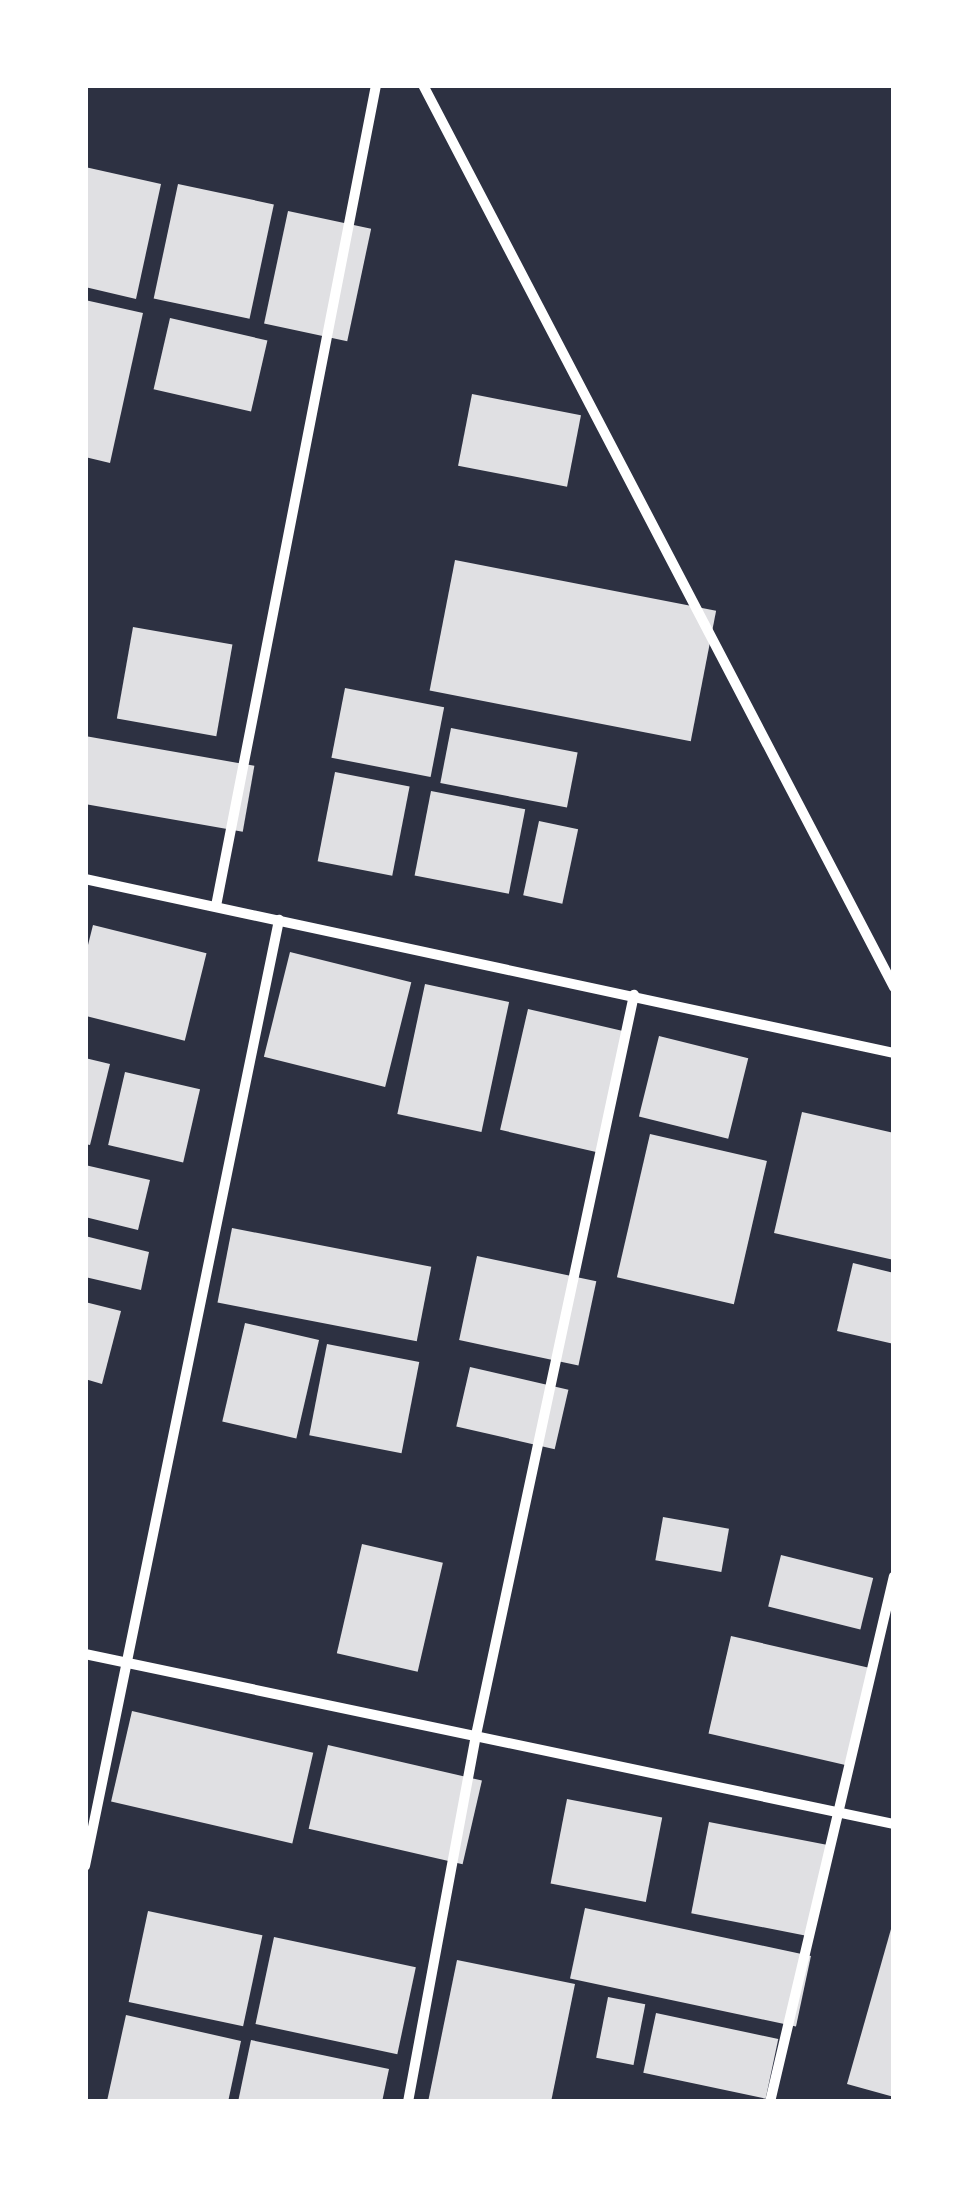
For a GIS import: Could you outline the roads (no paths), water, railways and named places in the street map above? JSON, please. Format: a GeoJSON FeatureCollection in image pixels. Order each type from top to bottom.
{"type":"FeatureCollection","features":[{"type":"Feature","properties":{"kind":"street"},"geometry":{"type":"LineString","coordinates":[[216,906],[376,85]]}},
{"type":"Feature","properties":{"kind":"street"},"geometry":{"type":"LineString","coordinates":[[423,85],[894,987]]}},
{"type":"Feature","properties":{"kind":"street"},"geometry":{"type":"LineString","coordinates":[[85,879],[894,1053]]}},
{"type":"Feature","properties":{"kind":"street"},"geometry":{"type":"LineString","coordinates":[[85,1866],[279,920]]}},
{"type":"Feature","properties":{"kind":"street"},"geometry":{"type":"LineString","coordinates":[[408,2102],[476,1735],[634,995]]}},
{"type":"Feature","properties":{"kind":"street"},"geometry":{"type":"LineString","coordinates":[[770,2102],[833,1811],[894,1576]]}},
{"type":"Feature","properties":{"kind":"street"},"geometry":{"type":"LineString","coordinates":[[85,1654],[894,1824]]}}]}
